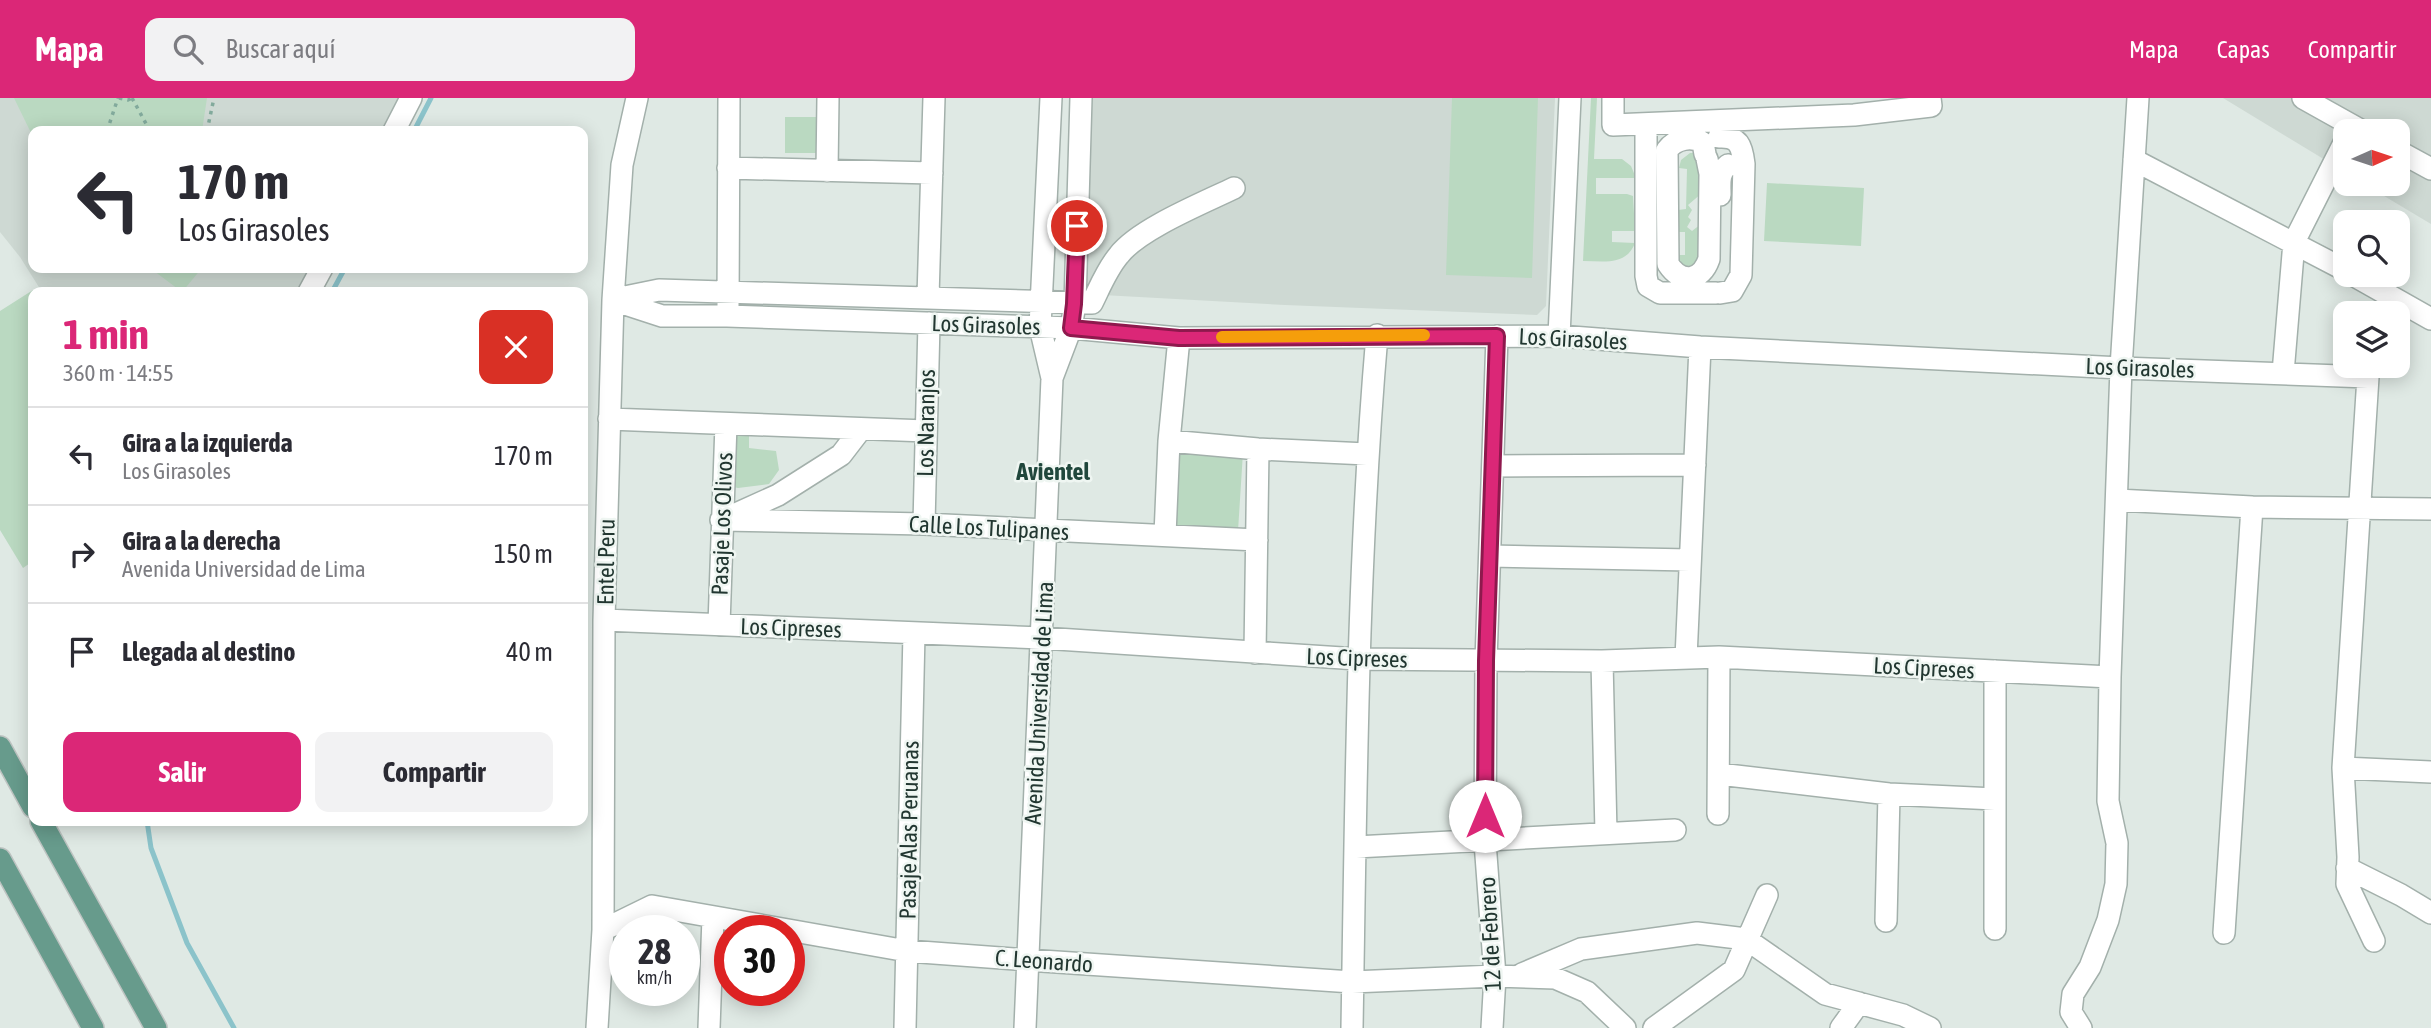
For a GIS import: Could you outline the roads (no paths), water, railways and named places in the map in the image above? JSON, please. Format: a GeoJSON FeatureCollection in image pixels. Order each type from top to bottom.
{"type":"FeatureCollection","features":[{"type":"Feature","properties":{"kind":"main road"},"geometry":{"type":"LineString","coordinates":[[0,747],[28,798]]}},
{"type":"Feature","properties":{"kind":"main road"},"geometry":{"type":"LineString","coordinates":[[44,826],[156,1028]]}},
{"type":"Feature","properties":{"kind":"main road"},"geometry":{"type":"LineString","coordinates":[[0,859],[93,1028]]}},
{"type":"Feature","properties":{"kind":"street"},"geometry":{"type":"LineString","coordinates":[[397,126],[411,98]]}},
{"type":"Feature","properties":{"kind":"street","name":"Entel Peru"},"geometry":{"type":"LineString","coordinates":[[597,1028],[603,930],[604,620],[613,300],[622,165],[636,98]]}},
{"type":"Feature","properties":{"kind":"street"},"geometry":{"type":"LineString","coordinates":[[727,316],[729,98]]}},
{"type":"Feature","properties":{"kind":"street"},"geometry":{"type":"LineString","coordinates":[[827,171],[828,98]]}},
{"type":"Feature","properties":{"kind":"street"},"geometry":{"type":"LineString","coordinates":[[928,297],[934,98]]}},
{"type":"Feature","properties":{"kind":"street","name":"Avenida Universidad de Lima"},"geometry":{"type":"LineString","coordinates":[[1025,1028],[1048,531],[1052,378],[1040,327],[1051,98]]}},
{"type":"Feature","properties":{"kind":"street","name":"Avenida Universidad de Lima"},"geometry":{"type":"LineString","coordinates":[[1052,378],[1071,328],[1074,304],[1081,98]]}},
{"type":"Feature","properties":{"kind":"street"},"geometry":{"type":"LineString","coordinates":[[1559,336],[1570,98]]}},
{"type":"Feature","properties":{"kind":"street"},"geometry":{"type":"LineString","coordinates":[[1613,98],[1613,125],[1854,115],[1930,106],[1930,98]]}},
{"type":"Feature","properties":{"kind":"street"},"geometry":{"type":"LineString","coordinates":[[2073,1023],[2073,994],[2090,967],[2108,920],[2116,884],[2117,843],[2108,801],[2110,677],[2121,368],[2138,98]]}},
{"type":"Feature","properties":{"kind":"street"},"geometry":{"type":"LineString","coordinates":[[2303,98],[2333,119]]}},
{"type":"Feature","properties":{"kind":"street"},"geometry":{"type":"LineString","coordinates":[[1646,124],[1648,286],[1660,293],[1718,293],[1732,291],[1741,275],[1736,164],[1743,120]]}},
{"type":"Feature","properties":{"kind":"street"},"geometry":{"type":"LineString","coordinates":[[1706,157],[1707,145],[1719,137],[1728,140],[1735,147],[1736,164]]}},
{"type":"Feature","properties":{"kind":"street"},"geometry":{"type":"LineString","coordinates":[[1718,293],[1704,285],[1704,271],[1709,259],[1710,174],[1703,143],[1700,140],[1677,141],[1667,150],[1668,264],[1673,272],[1681,276],[1699,275],[1704,271],[1716,263],[1726,265]]}},
{"type":"Feature","properties":{"kind":"street"},"geometry":{"type":"LineString","coordinates":[[1706,157],[1718,167],[1736,164]]}},
{"type":"Feature","properties":{"kind":"street"},"geometry":{"type":"LineString","coordinates":[[2410,158],[2431,169]]}},
{"type":"Feature","properties":{"kind":"street"},"geometry":{"type":"LineString","coordinates":[[2134,160],[2333,263]]}},
{"type":"Feature","properties":{"kind":"street"},"geometry":{"type":"LineString","coordinates":[[1718,293],[1729,288],[1732,278],[1719,257],[1720,176],[1722,170],[1736,164]]}},
{"type":"Feature","properties":{"kind":"street"},"geometry":{"type":"LineString","coordinates":[[729,168],[932,173]]}},
{"type":"Feature","properties":{"kind":"street"},"geometry":{"type":"LineString","coordinates":[[2283,373],[2294,242],[2333,168]]}},
{"type":"Feature","properties":{"kind":"street"},"geometry":{"type":"LineString","coordinates":[[613,300],[659,290],[1092,303],[1110,267],[1121,252],[1155,227],[1234,188]]}},
{"type":"Feature","properties":{"kind":"street"},"geometry":{"type":"LineString","coordinates":[[2374,287],[2431,319]]}},
{"type":"Feature","properties":{"kind":"street","name":"Los Girasoles"},"geometry":{"type":"LineString","coordinates":[[613,300],[662,316],[1071,328],[1179,338],[1559,336],[1700,347],[2368,377],[2361,508]]}},
{"type":"Feature","properties":{"kind":"street","name":"Los Naranjos"},"geometry":{"type":"LineString","coordinates":[[924,524],[929,323]]}},
{"type":"Feature","properties":{"kind":"street"},"geometry":{"type":"LineString","coordinates":[[1352,1028],[1358,659],[1367,454],[1377,335]]}},
{"type":"Feature","properties":{"kind":"street","name":"12 de Febrero"},"geometry":{"type":"LineString","coordinates":[[1492,1028],[1494,976],[1485,842],[1486,661],[1497,336]]}},
{"type":"Feature","properties":{"kind":"street"},"geometry":{"type":"LineString","coordinates":[[1165,535],[1169,441],[1179,338]]}},
{"type":"Feature","properties":{"kind":"street"},"geometry":{"type":"LineString","coordinates":[[1686,658],[1700,347]]}},
{"type":"Feature","properties":{"kind":"street"},"geometry":{"type":"LineString","coordinates":[[609,419],[926,431]]}},
{"type":"Feature","properties":{"kind":"street","name":"Pasaje Los Olivos"},"geometry":{"type":"LineString","coordinates":[[719,625],[726,424]]}},
{"type":"Feature","properties":{"kind":"street"},"geometry":{"type":"LineString","coordinates":[[721,520],[778,495],[841,455],[861,429]]}},
{"type":"Feature","properties":{"kind":"street"},"geometry":{"type":"LineString","coordinates":[[1169,441],[1258,449],[1367,454]]}},
{"type":"Feature","properties":{"kind":"street"},"geometry":{"type":"LineString","coordinates":[[1255,653],[1258,449]]}},
{"type":"Feature","properties":{"kind":"street"},"geometry":{"type":"LineString","coordinates":[[1493,466],[1695,465]]}},
{"type":"Feature","properties":{"kind":"street"},"geometry":{"type":"LineString","coordinates":[[2117,500],[2252,507],[2431,509]]}},
{"type":"Feature","properties":{"kind":"street"},"geometry":{"type":"LineString","coordinates":[[2224,933],[2252,507]]}},
{"type":"Feature","properties":{"kind":"street"},"geometry":{"type":"LineString","coordinates":[[2361,508],[2343,768],[2347,884],[2374,942]]}},
{"type":"Feature","properties":{"kind":"street","name":"Calle Los Tulipanes"},"geometry":{"type":"LineString","coordinates":[[721,520],[924,524],[1257,540]]}},
{"type":"Feature","properties":{"kind":"street"},"geometry":{"type":"LineString","coordinates":[[1490,556],[1690,559]]}},
{"type":"Feature","properties":{"kind":"street","name":"Los Cipreses"},"geometry":{"type":"LineString","coordinates":[[604,620],[1042,638],[1358,659],[1602,662],[1719,657],[2110,677]]}},
{"type":"Feature","properties":{"kind":"street","name":"Pasaje Alas Peruanas"},"geometry":{"type":"LineString","coordinates":[[905,1028],[914,633]]}},
{"type":"Feature","properties":{"kind":"street"},"geometry":{"type":"LineString","coordinates":[[1718,814],[1719,657]]}},
{"type":"Feature","properties":{"kind":"street"},"geometry":{"type":"LineString","coordinates":[[1602,662],[1606,833]]}},
{"type":"Feature","properties":{"kind":"street"},"geometry":{"type":"LineString","coordinates":[[1994,929],[1995,671]]}},
{"type":"Feature","properties":{"kind":"street"},"geometry":{"type":"LineString","coordinates":[[2343,768],[2431,772]]}},
{"type":"Feature","properties":{"kind":"street"},"geometry":{"type":"LineString","coordinates":[[1719,774],[1889,794],[1995,799]]}},
{"type":"Feature","properties":{"kind":"street"},"geometry":{"type":"LineString","coordinates":[[1886,921],[1889,794]]}},
{"type":"Feature","properties":{"kind":"street"},"geometry":{"type":"LineString","coordinates":[[1356,847],[1675,830]]}},
{"type":"Feature","properties":{"kind":"street"},"geometry":{"type":"LineString","coordinates":[[2347,868],[2402,895],[2431,913]]}},
{"type":"Feature","properties":{"kind":"street"},"geometry":{"type":"LineString","coordinates":[[1654,1028],[1734,970],[1767,895]]}},
{"type":"Feature","properties":{"kind":"street","name":"C. Leonardo"},"geometry":{"type":"LineString","coordinates":[[603,930],[652,906],[907,951],[1027,961],[1352,982],[1494,976],[1555,978],[1587,992],[1625,1028]]}},
{"type":"Feature","properties":{"kind":"street"},"geometry":{"type":"LineString","coordinates":[[709,1028],[713,917]]}},
{"type":"Feature","properties":{"kind":"street"},"geometry":{"type":"LineString","coordinates":[[1517,976],[1581,949],[1698,933],[1746,939],[1825,994],[1903,1015],[1930,1028]]}},
{"type":"Feature","properties":{"kind":"street"},"geometry":{"type":"LineString","coordinates":[[1841,1028],[1859,1003]]}},
{"type":"Feature","properties":{"kind":"waterway"},"geometry":{"type":"LineString","coordinates":[[417,126],[431,98]]}},
{"type":"Feature","properties":{"kind":"waterway"},"geometry":{"type":"LineString","coordinates":[[335,287],[342,273]]}},
{"type":"Feature","properties":{"kind":"waterway"},"geometry":{"type":"LineString","coordinates":[[148,826],[151,848],[187,943],[234,1028]]}},
{"type":"Feature","properties":{"kind":"district","name":"Avientel"},"geometry":{"type":"Point","coordinates":[1053,472]}}]}
